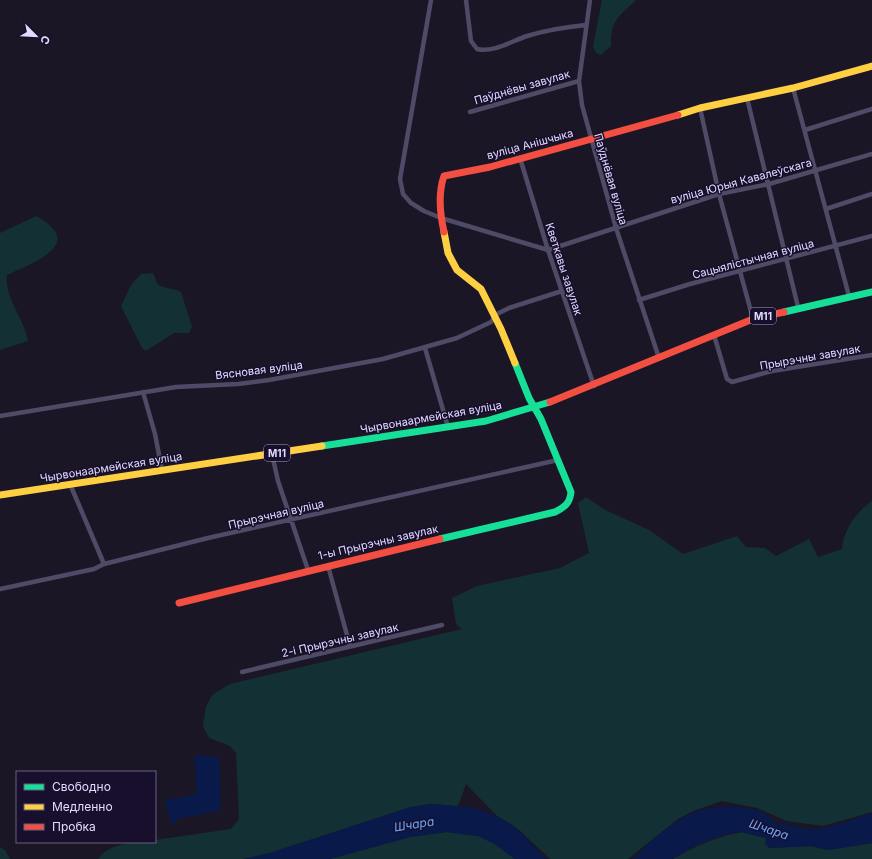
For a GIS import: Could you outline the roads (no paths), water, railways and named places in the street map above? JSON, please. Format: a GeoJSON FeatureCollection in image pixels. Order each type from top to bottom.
{"type":"FeatureCollection","features":[{"type":"Feature","properties":{"kind":"main road","name":"вуліца Анішчыка"},"geometry":{"type":"LineString","coordinates":[[571,492],[558,460],[493,320],[481,288],[457,270],[448,253],[441,218],[441,185],[444,176],[490,167],[667,119],[700,108],[793,88],[872,66]]}},
{"type":"Feature","properties":{"kind":"main road","name":"Чырвонаармейская вуліца"},"geometry":{"type":"LineString","coordinates":[[0,495],[448,428],[486,421],[534,408],[594,386],[714,334],[753,319],[798,307],[872,292]]}},
{"type":"Feature","properties":{"kind":"main road","name":"1-ы Прырэчны завулак"},"geometry":{"type":"LineString","coordinates":[[179,603],[308,570],[555,512],[564,508],[570,501],[571,492]]}},
{"type":"Feature","properties":{"kind":"street"},"geometry":{"type":"LineString","coordinates":[[431,0],[400,179],[403,194],[411,203],[441,218],[548,250]]}},
{"type":"Feature","properties":{"kind":"street"},"geometry":{"type":"LineString","coordinates":[[466,0],[471,41],[477,49],[485,51],[527,36],[554,29],[586,25]]}},
{"type":"Feature","properties":{"kind":"street","name":"Паўднёвая вуліца"},"geometry":{"type":"LineString","coordinates":[[590,0],[579,81],[582,105],[590,139],[616,228],[658,358]]}},
{"type":"Feature","properties":{"kind":"street","name":"Паўднёвы завулак"},"geometry":{"type":"LineString","coordinates":[[470,112],[579,81]]}},
{"type":"Feature","properties":{"kind":"street"},"geometry":{"type":"LineString","coordinates":[[793,88],[817,170],[850,296]]}},
{"type":"Feature","properties":{"kind":"street"},"geometry":{"type":"LineString","coordinates":[[747,98],[788,259],[798,307]]}},
{"type":"Feature","properties":{"kind":"street"},"geometry":{"type":"LineString","coordinates":[[700,108],[719,194],[753,319]]}},
{"type":"Feature","properties":{"kind":"street"},"geometry":{"type":"LineString","coordinates":[[805,130],[872,109]]}},
{"type":"Feature","properties":{"kind":"street","name":"вуліца Юрыя Кавалеўскага"},"geometry":{"type":"LineString","coordinates":[[548,250],[719,194],[769,184],[872,154]]}},
{"type":"Feature","properties":{"kind":"street","name":"Кветкавы завулак"},"geometry":{"type":"LineString","coordinates":[[520,158],[548,250],[594,386]]}},
{"type":"Feature","properties":{"kind":"street"},"geometry":{"type":"LineString","coordinates":[[826,209],[872,194]]}},
{"type":"Feature","properties":{"kind":"street","name":"Сацыялістычная вуліца"},"geometry":{"type":"LineString","coordinates":[[639,300],[690,284],[872,236]]}},
{"type":"Feature","properties":{"kind":"street","name":"Вясновая вуліца"},"geometry":{"type":"LineString","coordinates":[[0,416],[176,387],[238,384],[342,367],[425,348],[457,338],[493,320],[497,314],[509,308],[562,291]]}},
{"type":"Feature","properties":{"kind":"street","name":"Прырэчны завулак"},"geometry":{"type":"LineString","coordinates":[[714,334],[727,379],[732,382],[772,371],[872,355]]}},
{"type":"Feature","properties":{"kind":"street"},"geometry":{"type":"LineString","coordinates":[[425,348],[448,428]]}},
{"type":"Feature","properties":{"kind":"street"},"geometry":{"type":"LineString","coordinates":[[143,392],[155,434],[162,470]]}},
{"type":"Feature","properties":{"kind":"street"},"geometry":{"type":"LineString","coordinates":[[272,454],[291,520],[308,570]]}},
{"type":"Feature","properties":{"kind":"street","name":"Прырэчная вуліца"},"geometry":{"type":"LineString","coordinates":[[0,589],[87,571],[104,564],[558,460]]}},
{"type":"Feature","properties":{"kind":"street"},"geometry":{"type":"LineString","coordinates":[[70,484],[104,564]]}},
{"type":"Feature","properties":{"kind":"street"},"geometry":{"type":"LineString","coordinates":[[328,566],[350,646]]}},
{"type":"Feature","properties":{"kind":"street","name":"2-і Прырэчны завулак"},"geometry":{"type":"LineString","coordinates":[[242,672],[442,625]]}},
{"type":"Feature","properties":{"kind":"water"},"geometry":{"type":"Polygon","coordinates":[[[197,755],[219,757],[221,808],[218,811],[177,819],[175,824],[172,824],[165,803],[166,800],[194,795],[197,792],[194,758],[197,755]]]}},
{"type":"Feature","properties":{"kind":"water","name":"Шчара"},"geometry":{"type":"Polygon","coordinates":[[[431,804],[476,809],[497,816],[524,835],[546,859],[515,859],[495,844],[478,836],[447,832],[410,837],[330,859],[244,859],[270,853],[411,807],[431,804]]]}},
{"type":"Feature","properties":{"kind":"water","name":"Шчара"},"geometry":{"type":"Polygon","coordinates":[[[729,806],[748,808],[761,812],[767,815],[775,824],[779,823],[808,829],[824,828],[840,824],[872,813],[872,843],[828,850],[811,846],[769,848],[765,844],[766,838],[741,832],[722,835],[695,846],[672,859],[633,859],[657,836],[684,817],[704,809],[729,806]]]}}]}
